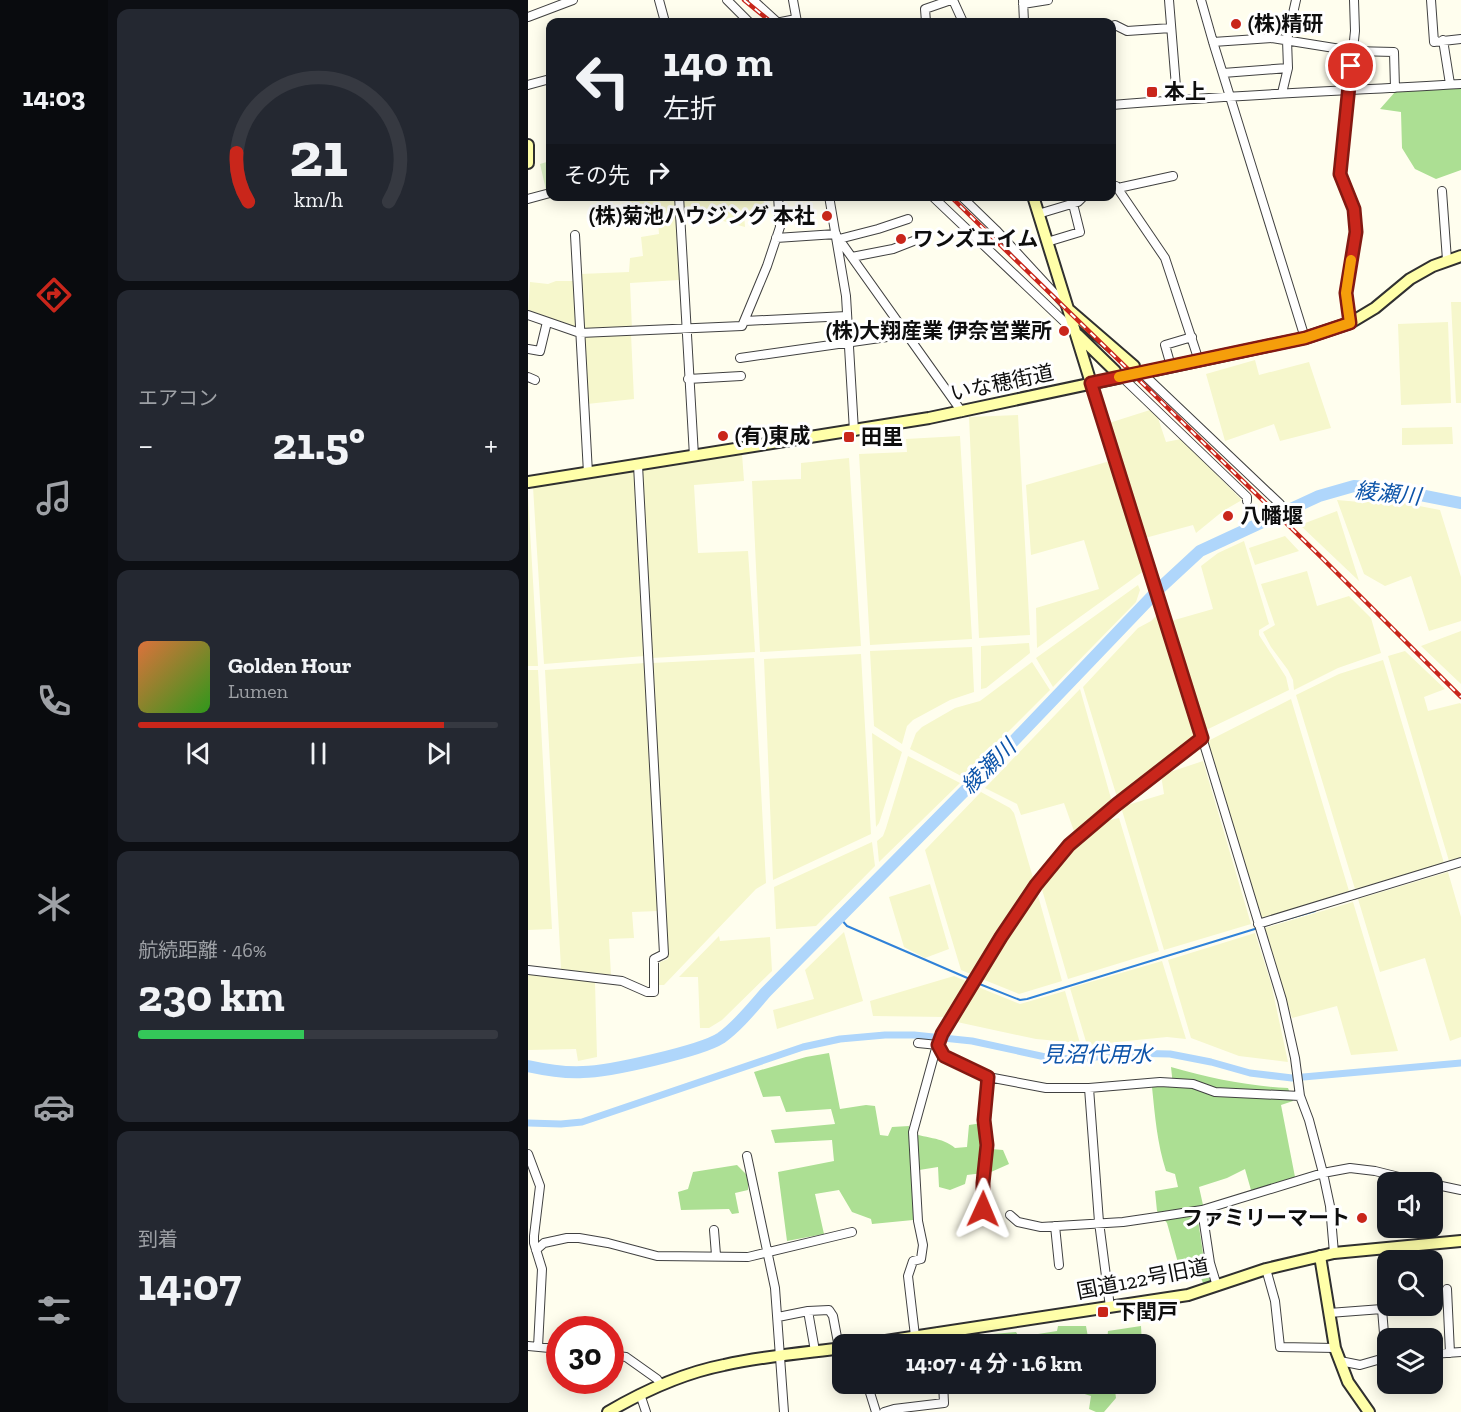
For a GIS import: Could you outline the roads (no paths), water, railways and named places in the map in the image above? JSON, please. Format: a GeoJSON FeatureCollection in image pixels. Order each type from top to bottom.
{"type":"FeatureCollection","features":[{"type":"Feature","properties":{"kind":"street"},"geometry":{"type":"LineString","coordinates":[[528,17],[573,0]]}},
{"type":"Feature","properties":{"kind":"street"},"geometry":{"type":"LineString","coordinates":[[659,0],[664,18]]}},
{"type":"Feature","properties":{"kind":"street"},"geometry":{"type":"LineString","coordinates":[[727,0],[745,18]]}},
{"type":"Feature","properties":{"kind":"street"},"geometry":{"type":"LineString","coordinates":[[753,0],[774,18]]}},
{"type":"Feature","properties":{"kind":"street"},"geometry":{"type":"LineString","coordinates":[[793,0],[796,18]]}},
{"type":"Feature","properties":{"kind":"street"},"geometry":{"type":"LineString","coordinates":[[926,18],[925,9],[952,0],[961,18]]}},
{"type":"Feature","properties":{"kind":"street"},"geometry":{"type":"LineString","coordinates":[[1024,18],[1023,2],[1048,0]]}},
{"type":"Feature","properties":{"kind":"street"},"geometry":{"type":"LineString","coordinates":[[1169,0],[1177,99]]}},
{"type":"Feature","properties":{"kind":"street"},"geometry":{"type":"LineString","coordinates":[[1202,0],[1305,338]]}},
{"type":"Feature","properties":{"kind":"street"},"geometry":{"type":"LineString","coordinates":[[1282,93],[1288,68],[1287,40],[1296,0]]}},
{"type":"Feature","properties":{"kind":"street"},"geometry":{"type":"LineString","coordinates":[[1350,323],[1346,293],[1356,232],[1354,209],[1340,174],[1355,31],[1354,0]]}},
{"type":"Feature","properties":{"kind":"street"},"geometry":{"type":"LineString","coordinates":[[1431,0],[1434,42],[1461,39]]}},
{"type":"Feature","properties":{"kind":"street"},"geometry":{"type":"LineString","coordinates":[[1116,26],[1127,31],[1171,28]]}},
{"type":"Feature","properties":{"kind":"street"},"geometry":{"type":"LineString","coordinates":[[1213,42],[1272,38],[1353,51],[1394,52],[1395,88]]}},
{"type":"Feature","properties":{"kind":"street"},"geometry":{"type":"LineString","coordinates":[[1443,40],[1450,84]]}},
{"type":"Feature","properties":{"kind":"street"},"geometry":{"type":"LineString","coordinates":[[1223,73],[1288,68]]}},
{"type":"Feature","properties":{"kind":"street"},"geometry":{"type":"LineString","coordinates":[[528,85],[546,79]]}},
{"type":"Feature","properties":{"kind":"street"},"geometry":{"type":"LineString","coordinates":[[1116,105],[1177,99],[1461,84]]}},
{"type":"Feature","properties":{"kind":"street"},"geometry":{"type":"LineString","coordinates":[[528,145],[528,163]]}},
{"type":"Feature","properties":{"kind":"street"},"geometry":{"type":"LineString","coordinates":[[1116,186],[1173,176]]}},
{"type":"Feature","properties":{"kind":"street"},"geometry":{"type":"LineString","coordinates":[[1116,187],[1165,258],[1199,361]]}},
{"type":"Feature","properties":{"kind":"street"},"geometry":{"type":"LineString","coordinates":[[1442,191],[1447,260]]}},
{"type":"Feature","properties":{"kind":"street"},"geometry":{"type":"LineString","coordinates":[[528,199],[546,194]]}},
{"type":"Feature","properties":{"kind":"street"},"geometry":{"type":"LineString","coordinates":[[679,201],[694,456]]}},
{"type":"Feature","properties":{"kind":"street"},"geometry":{"type":"LineString","coordinates":[[528,315],[580,333],[742,326],[767,266],[780,227],[778,201]]}},
{"type":"Feature","properties":{"kind":"street"},"geometry":{"type":"LineString","coordinates":[[830,201],[837,236],[847,316],[854,431]]}},
{"type":"Feature","properties":{"kind":"street"},"geometry":{"type":"LineString","coordinates":[[937,201],[1246,497],[1246,501]]}},
{"type":"Feature","properties":{"kind":"street"},"geometry":{"type":"LineString","coordinates":[[966,201],[1068,308],[1138,369],[1280,504]]}},
{"type":"Feature","properties":{"kind":"street"},"geometry":{"type":"LineString","coordinates":[[1034,201],[1153,584],[1162,606],[1282,1000],[1300,1096],[1309,1120],[1330,1206],[1334,1253]]}},
{"type":"Feature","properties":{"kind":"street"},"geometry":{"type":"LineString","coordinates":[[1038,214],[1079,201]]}},
{"type":"Feature","properties":{"kind":"street"},"geometry":{"type":"LineString","coordinates":[[1047,242],[1080,232],[1073,204]]}},
{"type":"Feature","properties":{"kind":"street"},"geometry":{"type":"LineString","coordinates":[[776,238],[837,236],[878,229],[908,219]]}},
{"type":"Feature","properties":{"kind":"street"},"geometry":{"type":"LineString","coordinates":[[575,235],[588,473]]}},
{"type":"Feature","properties":{"kind":"street"},"geometry":{"type":"LineString","coordinates":[[837,236],[962,412]]}},
{"type":"Feature","properties":{"kind":"street"},"geometry":{"type":"LineString","coordinates":[[852,257],[893,249],[916,240]]}},
{"type":"Feature","properties":{"kind":"street","name":"いな穂街道"},"geometry":{"type":"LineString","coordinates":[[528,482],[962,412],[1091,383],[1138,369],[1199,361],[1305,338],[1350,323],[1375,308],[1410,279],[1447,260],[1461,256]]}},
{"type":"Feature","properties":{"kind":"street"},"geometry":{"type":"LineString","coordinates":[[745,321],[847,316]]}},
{"type":"Feature","properties":{"kind":"street"},"geometry":{"type":"LineString","coordinates":[[528,349],[540,351],[547,322]]}},
{"type":"Feature","properties":{"kind":"street"},"geometry":{"type":"LineString","coordinates":[[740,358],[908,334]]}},
{"type":"Feature","properties":{"kind":"street"},"geometry":{"type":"LineString","coordinates":[[1172,366],[1165,345],[1192,337]]}},
{"type":"Feature","properties":{"kind":"street"},"geometry":{"type":"LineString","coordinates":[[688,380],[741,376]]}},
{"type":"Feature","properties":{"kind":"street"},"geometry":{"type":"LineString","coordinates":[[528,970],[622,981],[647,992],[654,992],[654,959],[664,954],[638,465]]}},
{"type":"Feature","properties":{"kind":"street"},"geometry":{"type":"LineString","coordinates":[[915,1334],[908,1276],[913,1261],[921,1258],[923,1245],[918,1221],[913,1132],[921,1098],[940,1040],[1001,937],[1036,885],[1069,845],[1202,738]]}},
{"type":"Feature","properties":{"kind":"street"},"geometry":{"type":"LineString","coordinates":[[1258,924],[1461,862]]}},
{"type":"Feature","properties":{"kind":"street"},"geometry":{"type":"LineString","coordinates":[[918,1043],[940,1040]]}},
{"type":"Feature","properties":{"kind":"street"},"geometry":{"type":"LineString","coordinates":[[940,1040],[944,1056],[988,1077],[1046,1088],[1089,1088],[1160,1082],[1193,1084],[1215,1092],[1300,1096]]}},
{"type":"Feature","properties":{"kind":"street"},"geometry":{"type":"LineString","coordinates":[[985,1218],[982,1202],[987,1145],[984,1120],[988,1077]]}},
{"type":"Feature","properties":{"kind":"street"},"geometry":{"type":"LineString","coordinates":[[1089,1088],[1099,1222],[1110,1307]]}},
{"type":"Feature","properties":{"kind":"street"},"geometry":{"type":"LineString","coordinates":[[528,1154],[540,1186],[534,1243],[542,1269],[538,1347]]}},
{"type":"Feature","properties":{"kind":"street"},"geometry":{"type":"LineString","coordinates":[[747,1156],[769,1253],[778,1317],[784,1412]]}},
{"type":"Feature","properties":{"kind":"street"},"geometry":{"type":"LineString","coordinates":[[1010,1215],[1018,1222],[1041,1227],[1123,1222],[1202,1210],[1323,1173],[1350,1168],[1377,1172]]}},
{"type":"Feature","properties":{"kind":"street"},"geometry":{"type":"LineString","coordinates":[[1443,1186],[1461,1190]]}},
{"type":"Feature","properties":{"kind":"street"},"geometry":{"type":"LineString","coordinates":[[1202,1210],[1210,1263],[1217,1286]]}},
{"type":"Feature","properties":{"kind":"street"},"geometry":{"type":"LineString","coordinates":[[1055,1226],[1059,1265]]}},
{"type":"Feature","properties":{"kind":"street"},"geometry":{"type":"LineString","coordinates":[[714,1230],[716,1255]]}},
{"type":"Feature","properties":{"kind":"street"},"geometry":{"type":"LineString","coordinates":[[536,1250],[544,1243],[579,1238],[657,1256],[747,1257],[852,1232]]}},
{"type":"Feature","properties":{"kind":"street","name":"国道122号旧道"},"geometry":{"type":"LineString","coordinates":[[962,1334],[1188,1294],[1266,1269],[1334,1253],[1461,1240]]}},
{"type":"Feature","properties":{"kind":"street"},"geometry":{"type":"LineString","coordinates":[[1320,1256],[1335,1348],[1348,1382],[1369,1412]]}},
{"type":"Feature","properties":{"kind":"street"},"geometry":{"type":"LineString","coordinates":[[1266,1269],[1273,1288],[1280,1347],[1335,1348]]}},
{"type":"Feature","properties":{"kind":"street"},"geometry":{"type":"LineString","coordinates":[[1447,1288],[1450,1353]]}},
{"type":"Feature","properties":{"kind":"street"},"geometry":{"type":"LineString","coordinates":[[1329,1313],[1382,1309],[1384,1328]]}},
{"type":"Feature","properties":{"kind":"street"},"geometry":{"type":"LineString","coordinates":[[778,1317],[808,1311],[829,1310],[837,1334]]}},
{"type":"Feature","properties":{"kind":"street"},"geometry":{"type":"LineString","coordinates":[[808,1311],[814,1351]]}},
{"type":"Feature","properties":{"kind":"street"},"geometry":{"type":"LineString","coordinates":[[528,1346],[546,1348]]}},
{"type":"Feature","properties":{"kind":"street"},"geometry":{"type":"LineString","coordinates":[[608,1412],[661,1385],[717,1366],[832,1349]]}},
{"type":"Feature","properties":{"kind":"street"},"geometry":{"type":"LineString","coordinates":[[1443,1353],[1461,1352]]}},
{"type":"Feature","properties":{"kind":"street"},"geometry":{"type":"LineString","coordinates":[[624,1357],[657,1379],[661,1385]]}},
{"type":"Feature","properties":{"kind":"street"},"geometry":{"type":"LineString","coordinates":[[1340,1360],[1360,1365],[1377,1361]]}},
{"type":"Feature","properties":{"kind":"street"},"geometry":{"type":"LineString","coordinates":[[640,1394],[646,1412]]}},
{"type":"Feature","properties":{"kind":"street"},"geometry":{"type":"LineString","coordinates":[[870,1394],[876,1412]]}},
{"type":"Feature","properties":{"kind":"street"},"geometry":{"type":"LineString","coordinates":[[884,1412],[944,1403],[944,1394]]}},
{"type":"Feature","properties":{"kind":"waterway","name":"綾瀬川"},"geometry":{"type":"LineString","coordinates":[[528,1066],[569,1072],[612,1069],[695,1049],[721,1038],[1008,747],[1160,588],[1200,551],[1319,496],[1354,486],[1385,488],[1461,503]]}},
{"type":"Feature","properties":{"kind":"waterway"},"geometry":{"type":"LineString","coordinates":[[1263,926],[1315,911]]}},
{"type":"Feature","properties":{"kind":"waterway"},"geometry":{"type":"LineString","coordinates":[[840,918],[847,926],[972,980]]}},
{"type":"Feature","properties":{"kind":"waterway"},"geometry":{"type":"LineString","coordinates":[[977,983],[1020,1000],[1027,999],[1258,928]]}},
{"type":"Feature","properties":{"kind":"waterway","name":"見沼代用水"},"geometry":{"type":"LineString","coordinates":[[528,1123],[582,1122],[803,1047],[840,1039],[885,1035],[914,1035],[972,1041],[1050,1058],[1081,1059],[1126,1053],[1170,1054],[1250,1073],[1292,1078],[1461,1063]]}},
{"type":"Feature","properties":{"kind":"railway"},"geometry":{"type":"LineString","coordinates":[[744,0],[766,18]]}},
{"type":"Feature","properties":{"kind":"railway"},"geometry":{"type":"LineString","coordinates":[[955,201],[1322,558],[1461,697]]}},
{"type":"Feature","properties":{"kind":"place","name":"(株)精研"},"geometry":{"type":"Point","coordinates":[1236,24]}},
{"type":"Feature","properties":{"kind":"place","name":"本上"},"geometry":{"type":"Point","coordinates":[1152,92]}},
{"type":"Feature","properties":{"kind":"place","name":"(株)菊池ハウジング 本社"},"geometry":{"type":"Point","coordinates":[827,216]}},
{"type":"Feature","properties":{"kind":"place","name":"ワンズエイム"},"geometry":{"type":"Point","coordinates":[901,239]}},
{"type":"Feature","properties":{"kind":"place","name":"(株)大翔産業 伊奈営業所"},"geometry":{"type":"Point","coordinates":[1064,331]}},
{"type":"Feature","properties":{"kind":"place","name":"(有)東成"},"geometry":{"type":"Point","coordinates":[723,436]}},
{"type":"Feature","properties":{"kind":"place","name":"田里"},"geometry":{"type":"Point","coordinates":[849,437]}},
{"type":"Feature","properties":{"kind":"place","name":"八幡堰"},"geometry":{"type":"Point","coordinates":[1228,516]}},
{"type":"Feature","properties":{"kind":"place","name":"ファミリーマート"},"geometry":{"type":"Point","coordinates":[1362,1218]}},
{"type":"Feature","properties":{"kind":"place","name":"下閏戸"},"geometry":{"type":"Point","coordinates":[1103,1312]}}]}
